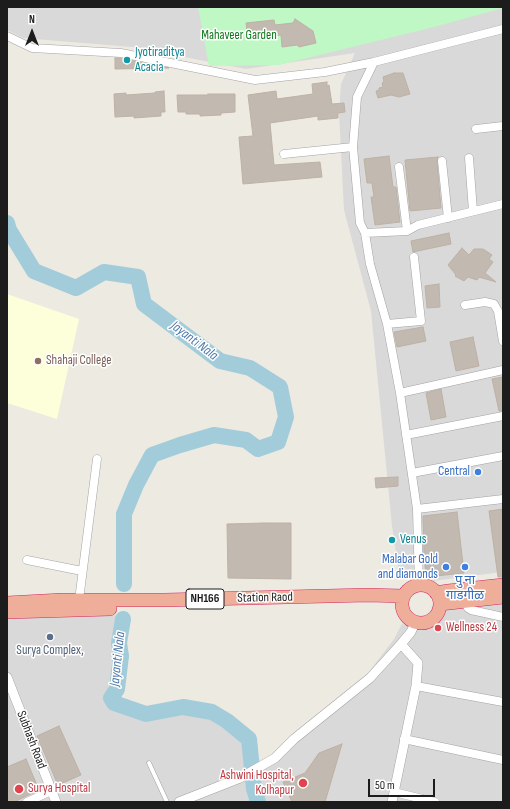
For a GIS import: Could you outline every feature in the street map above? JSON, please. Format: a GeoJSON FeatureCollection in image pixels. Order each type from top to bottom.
{"type":"FeatureCollection","features":[{"type":"Feature","properties":{"kind":"highway"},"geometry":{"type":"LineString","coordinates":[[438,604],[430,588],[419,586],[412,587],[407,591],[403,600],[404,614],[411,621],[420,623],[430,621],[438,604],[448,591],[503,585]]}},
{"type":"Feature","properties":{"kind":"highway","name":"Station Raod"},"geometry":{"type":"LineString","coordinates":[[7,603],[79,600],[172,600],[368,595],[403,600]]}},
{"type":"Feature","properties":{"kind":"highway"},"geometry":{"type":"LineString","coordinates":[[438,604],[503,597]]}},
{"type":"Feature","properties":{"kind":"highway","name":"NH166"},"geometry":{"type":"LineString","coordinates":[[7,612],[403,600]]}},
{"type":"Feature","properties":{"kind":"street"},"geometry":{"type":"LineString","coordinates":[[7,36],[32,48],[121,54],[255,80],[325,72],[374,62],[503,29]]}},
{"type":"Feature","properties":{"kind":"street"},"geometry":{"type":"LineString","coordinates":[[374,62],[357,97],[353,147],[360,223],[365,233],[370,264],[387,324],[400,393],[418,508],[419,586]]}},
{"type":"Feature","properties":{"kind":"street"},"geometry":{"type":"LineString","coordinates":[[476,129],[503,126]]}},
{"type":"Feature","properties":{"kind":"street"},"geometry":{"type":"LineString","coordinates":[[284,154],[353,147]]}},
{"type":"Feature","properties":{"kind":"street"},"geometry":{"type":"LineString","coordinates":[[469,158],[473,211]]}},
{"type":"Feature","properties":{"kind":"street"},"geometry":{"type":"LineString","coordinates":[[442,161],[448,218]]}},
{"type":"Feature","properties":{"kind":"street"},"geometry":{"type":"LineString","coordinates":[[399,168],[407,230]]}},
{"type":"Feature","properties":{"kind":"street"},"geometry":{"type":"LineString","coordinates":[[365,233],[407,230],[418,225],[503,204]]}},
{"type":"Feature","properties":{"kind":"street"},"geometry":{"type":"LineString","coordinates":[[387,324],[421,321],[414,257]]}},
{"type":"Feature","properties":{"kind":"street"},"geometry":{"type":"LineString","coordinates":[[465,305],[485,302],[494,304],[498,311],[503,341]]}},
{"type":"Feature","properties":{"kind":"street"},"geometry":{"type":"LineString","coordinates":[[400,393],[503,370]]}},
{"type":"Feature","properties":{"kind":"street"},"geometry":{"type":"LineString","coordinates":[[406,435],[503,416]]}},
{"type":"Feature","properties":{"kind":"street"},"geometry":{"type":"LineString","coordinates":[[412,473],[503,456]]}},
{"type":"Feature","properties":{"kind":"street"},"geometry":{"type":"LineString","coordinates":[[79,600],[97,459]]}},
{"type":"Feature","properties":{"kind":"street"},"geometry":{"type":"LineString","coordinates":[[418,508],[503,499]]}},
{"type":"Feature","properties":{"kind":"street"},"geometry":{"type":"LineString","coordinates":[[27,560],[82,571]]}},
{"type":"Feature","properties":{"kind":"street"},"geometry":{"type":"LineString","coordinates":[[464,601],[471,610],[503,617]]}},
{"type":"Feature","properties":{"kind":"street"},"geometry":{"type":"LineString","coordinates":[[179,802],[240,778],[275,758],[294,739],[361,686],[401,644],[411,632],[416,622]]}},
{"type":"Feature","properties":{"kind":"street"},"geometry":{"type":"LineString","coordinates":[[392,802],[416,686],[418,663],[401,644]]}},
{"type":"Feature","properties":{"kind":"street","name":"Subhash Road"},"geometry":{"type":"LineString","coordinates":[[7,677],[56,802]]}},
{"type":"Feature","properties":{"kind":"street"},"geometry":{"type":"LineString","coordinates":[[416,686],[503,702]]}},
{"type":"Feature","properties":{"kind":"street"},"geometry":{"type":"LineString","coordinates":[[404,739],[503,760]]}},
{"type":"Feature","properties":{"kind":"street"},"geometry":{"type":"LineString","coordinates":[[27,802],[51,791]]}},
{"type":"Feature","properties":{"kind":"street"},"geometry":{"type":"LineString","coordinates":[[394,792],[435,802]]}},
{"type":"Feature","properties":{"kind":"lane"},"geometry":{"type":"LineString","coordinates":[[149,763],[167,802]]}},
{"type":"Feature","properties":{"kind":"shaded area"},"geometry":{"type":"Polygon","coordinates":[[[7,7],[503,7],[503,572],[424,582],[414,582],[399,573],[392,526],[371,311],[344,210],[339,113],[341,84],[355,53],[246,69],[132,47],[23,38],[7,30],[7,7]]]}},
{"type":"Feature","properties":{"kind":"shaded area","name":"Shahaji College"},"geometry":{"type":"Polygon","coordinates":[[[7,294],[79,319],[57,419],[7,403],[7,294]]]}},
{"type":"Feature","properties":{"kind":"shaded area"},"geometry":{"type":"Polygon","coordinates":[[[503,594],[503,802],[262,802],[257,787],[256,774],[350,697],[394,639],[402,624],[410,626],[421,623],[427,618],[432,606],[503,594]]]}},
{"type":"Feature","properties":{"kind":"shaded area"},"geometry":{"type":"Polygon","coordinates":[[[111,607],[122,630],[119,641],[120,666],[117,689],[111,698],[117,704],[146,714],[185,708],[212,712],[224,719],[249,739],[254,787],[259,802],[7,802],[7,612],[111,607]]]}},
{"type":"Feature","properties":{"kind":"green space","name":"Mahaveer Garden"},"geometry":{"type":"Polygon","coordinates":[[[198,7],[503,8],[434,27],[279,65],[209,66],[198,7]]]}},
{"type":"Feature","properties":{"kind":"building"},"geometry":{"type":"Polygon","coordinates":[[[295,19],[313,31],[316,43],[299,47],[297,45],[282,47],[281,35],[248,38],[246,23],[274,20],[275,25],[293,23],[295,19]]]}},
{"type":"Feature","properties":{"kind":"building","name":"Jyotiraditya Acacia"},"geometry":{"type":"Polygon","coordinates":[[[115,58],[120,58],[169,68],[115,69],[115,58]]]}},
{"type":"Feature","properties":{"kind":"building"},"geometry":{"type":"Polygon","coordinates":[[[394,73],[403,73],[410,94],[399,97],[391,95],[378,98],[376,91],[383,87],[383,77],[394,73]]]}},
{"type":"Feature","properties":{"kind":"building"},"geometry":{"type":"Polygon","coordinates":[[[327,82],[327,86],[329,85],[332,104],[344,103],[345,112],[338,113],[338,118],[318,120],[318,116],[270,123],[274,165],[320,162],[322,177],[243,184],[239,137],[253,136],[248,95],[276,91],[277,99],[313,94],[312,84],[327,82]]]}},
{"type":"Feature","properties":{"kind":"building"},"geometry":{"type":"Polygon","coordinates":[[[164,91],[165,112],[161,112],[161,116],[134,118],[134,116],[115,117],[114,94],[126,93],[126,95],[164,91]]]}},
{"type":"Feature","properties":{"kind":"building"},"geometry":{"type":"Polygon","coordinates":[[[235,94],[235,112],[221,113],[221,115],[200,116],[200,114],[186,114],[186,112],[178,112],[177,95],[235,94]]]}},
{"type":"Feature","properties":{"kind":"building"},"geometry":{"type":"Polygon","coordinates":[[[389,156],[393,187],[396,187],[400,222],[375,225],[371,197],[374,197],[372,183],[367,183],[364,159],[389,156]]]}},
{"type":"Feature","properties":{"kind":"building"},"geometry":{"type":"Polygon","coordinates":[[[438,157],[437,162],[441,208],[410,211],[405,160],[438,157]]]}},
{"type":"Feature","properties":{"kind":"building"},"geometry":{"type":"Polygon","coordinates":[[[449,233],[451,244],[413,252],[411,241],[449,233]]]}},
{"type":"Feature","properties":{"kind":"building"},"geometry":{"type":"Polygon","coordinates":[[[462,248],[469,255],[474,249],[483,249],[492,255],[489,259],[493,262],[485,273],[496,282],[479,277],[477,280],[468,277],[464,281],[455,276],[456,275],[448,265],[462,248]]]}},
{"type":"Feature","properties":{"kind":"building"},"geometry":{"type":"Polygon","coordinates":[[[439,284],[440,307],[427,308],[425,286],[439,284]]]}},
{"type":"Feature","properties":{"kind":"building"},"geometry":{"type":"Polygon","coordinates":[[[423,327],[426,341],[397,347],[394,332],[423,327]]]}},
{"type":"Feature","properties":{"kind":"building"},"geometry":{"type":"Polygon","coordinates":[[[473,337],[479,366],[456,371],[450,342],[473,337]]]}},
{"type":"Feature","properties":{"kind":"building"},"geometry":{"type":"Polygon","coordinates":[[[503,377],[503,411],[499,411],[492,379],[503,377]]]}},
{"type":"Feature","properties":{"kind":"building"},"geometry":{"type":"Polygon","coordinates":[[[441,389],[446,417],[431,420],[426,393],[441,389]]]}},
{"type":"Feature","properties":{"kind":"building"},"geometry":{"type":"Polygon","coordinates":[[[398,477],[398,486],[376,488],[375,478],[398,477]]]}},
{"type":"Feature","properties":{"kind":"building"},"geometry":{"type":"Polygon","coordinates":[[[503,509],[503,577],[498,577],[489,511],[503,509]]]}},
{"type":"Feature","properties":{"kind":"building"},"geometry":{"type":"Polygon","coordinates":[[[457,512],[464,573],[426,577],[423,516],[457,512]]]}},
{"type":"Feature","properties":{"kind":"building"},"geometry":{"type":"Polygon","coordinates":[[[291,523],[291,579],[228,578],[227,524],[291,523]]]}},
{"type":"Feature","properties":{"kind":"building"},"geometry":{"type":"Polygon","coordinates":[[[59,726],[81,775],[58,785],[37,736],[59,726]]]}},
{"type":"Feature","properties":{"kind":"building"},"geometry":{"type":"Polygon","coordinates":[[[342,744],[325,802],[292,802],[283,782],[305,773],[319,753],[342,744]]]}},
{"type":"Feature","properties":{"kind":"building"},"geometry":{"type":"Polygon","coordinates":[[[26,759],[39,790],[14,802],[9,802],[7,798],[7,767],[26,759]]]}},
{"type":"Feature","properties":{"kind":"waterway","name":"Jayanti Nala"},"geometry":{"type":"LineString","coordinates":[[7,223],[9,230],[34,271],[76,288],[104,272],[138,277],[144,304],[220,361],[250,368],[280,387],[286,417],[278,442],[258,449],[246,440],[214,435],[152,455],[136,485],[124,514],[124,584]]}},
{"type":"Feature","properties":{"kind":"waterway","name":"Jayanti Nala"},"geometry":{"type":"LineString","coordinates":[[123,619],[119,643],[121,656],[117,689],[111,698],[114,703],[146,714],[183,707],[212,712],[227,721],[249,739],[254,789],[258,802]]}},
{"type":"Feature","properties":{"kind":"place","name":"Jyotiraditya Acacia"},"geometry":{"type":"Point","coordinates":[127,60]}},
{"type":"Feature","properties":{"kind":"place","name":"Shahaji College"},"geometry":{"type":"Point","coordinates":[38,361]}},
{"type":"Feature","properties":{"kind":"place","name":"Central"},"geometry":{"type":"Point","coordinates":[478,472]}},
{"type":"Feature","properties":{"kind":"place","name":"Venus"},"geometry":{"type":"Point","coordinates":[392,540]}},
{"type":"Feature","properties":{"kind":"place","name":"Malabar Gold and diamonds"},"geometry":{"type":"Point","coordinates":[446,567]}},
{"type":"Feature","properties":{"kind":"place","name":"पु ना गाडगीळ"},"geometry":{"type":"Point","coordinates":[465,567]}},
{"type":"Feature","properties":{"kind":"place","name":"Wellness 24"},"geometry":{"type":"Point","coordinates":[438,628]}},
{"type":"Feature","properties":{"kind":"place","name":"Surya Complex,"},"geometry":{"type":"Point","coordinates":[50,637]}},
{"type":"Feature","properties":{"kind":"place","name":"Ashwini Hospital, Kolhapur"},"geometry":{"type":"Point","coordinates":[303,783]}},
{"type":"Feature","properties":{"kind":"place","name":"Surya Hospital"},"geometry":{"type":"Point","coordinates":[19,789]}}]}
